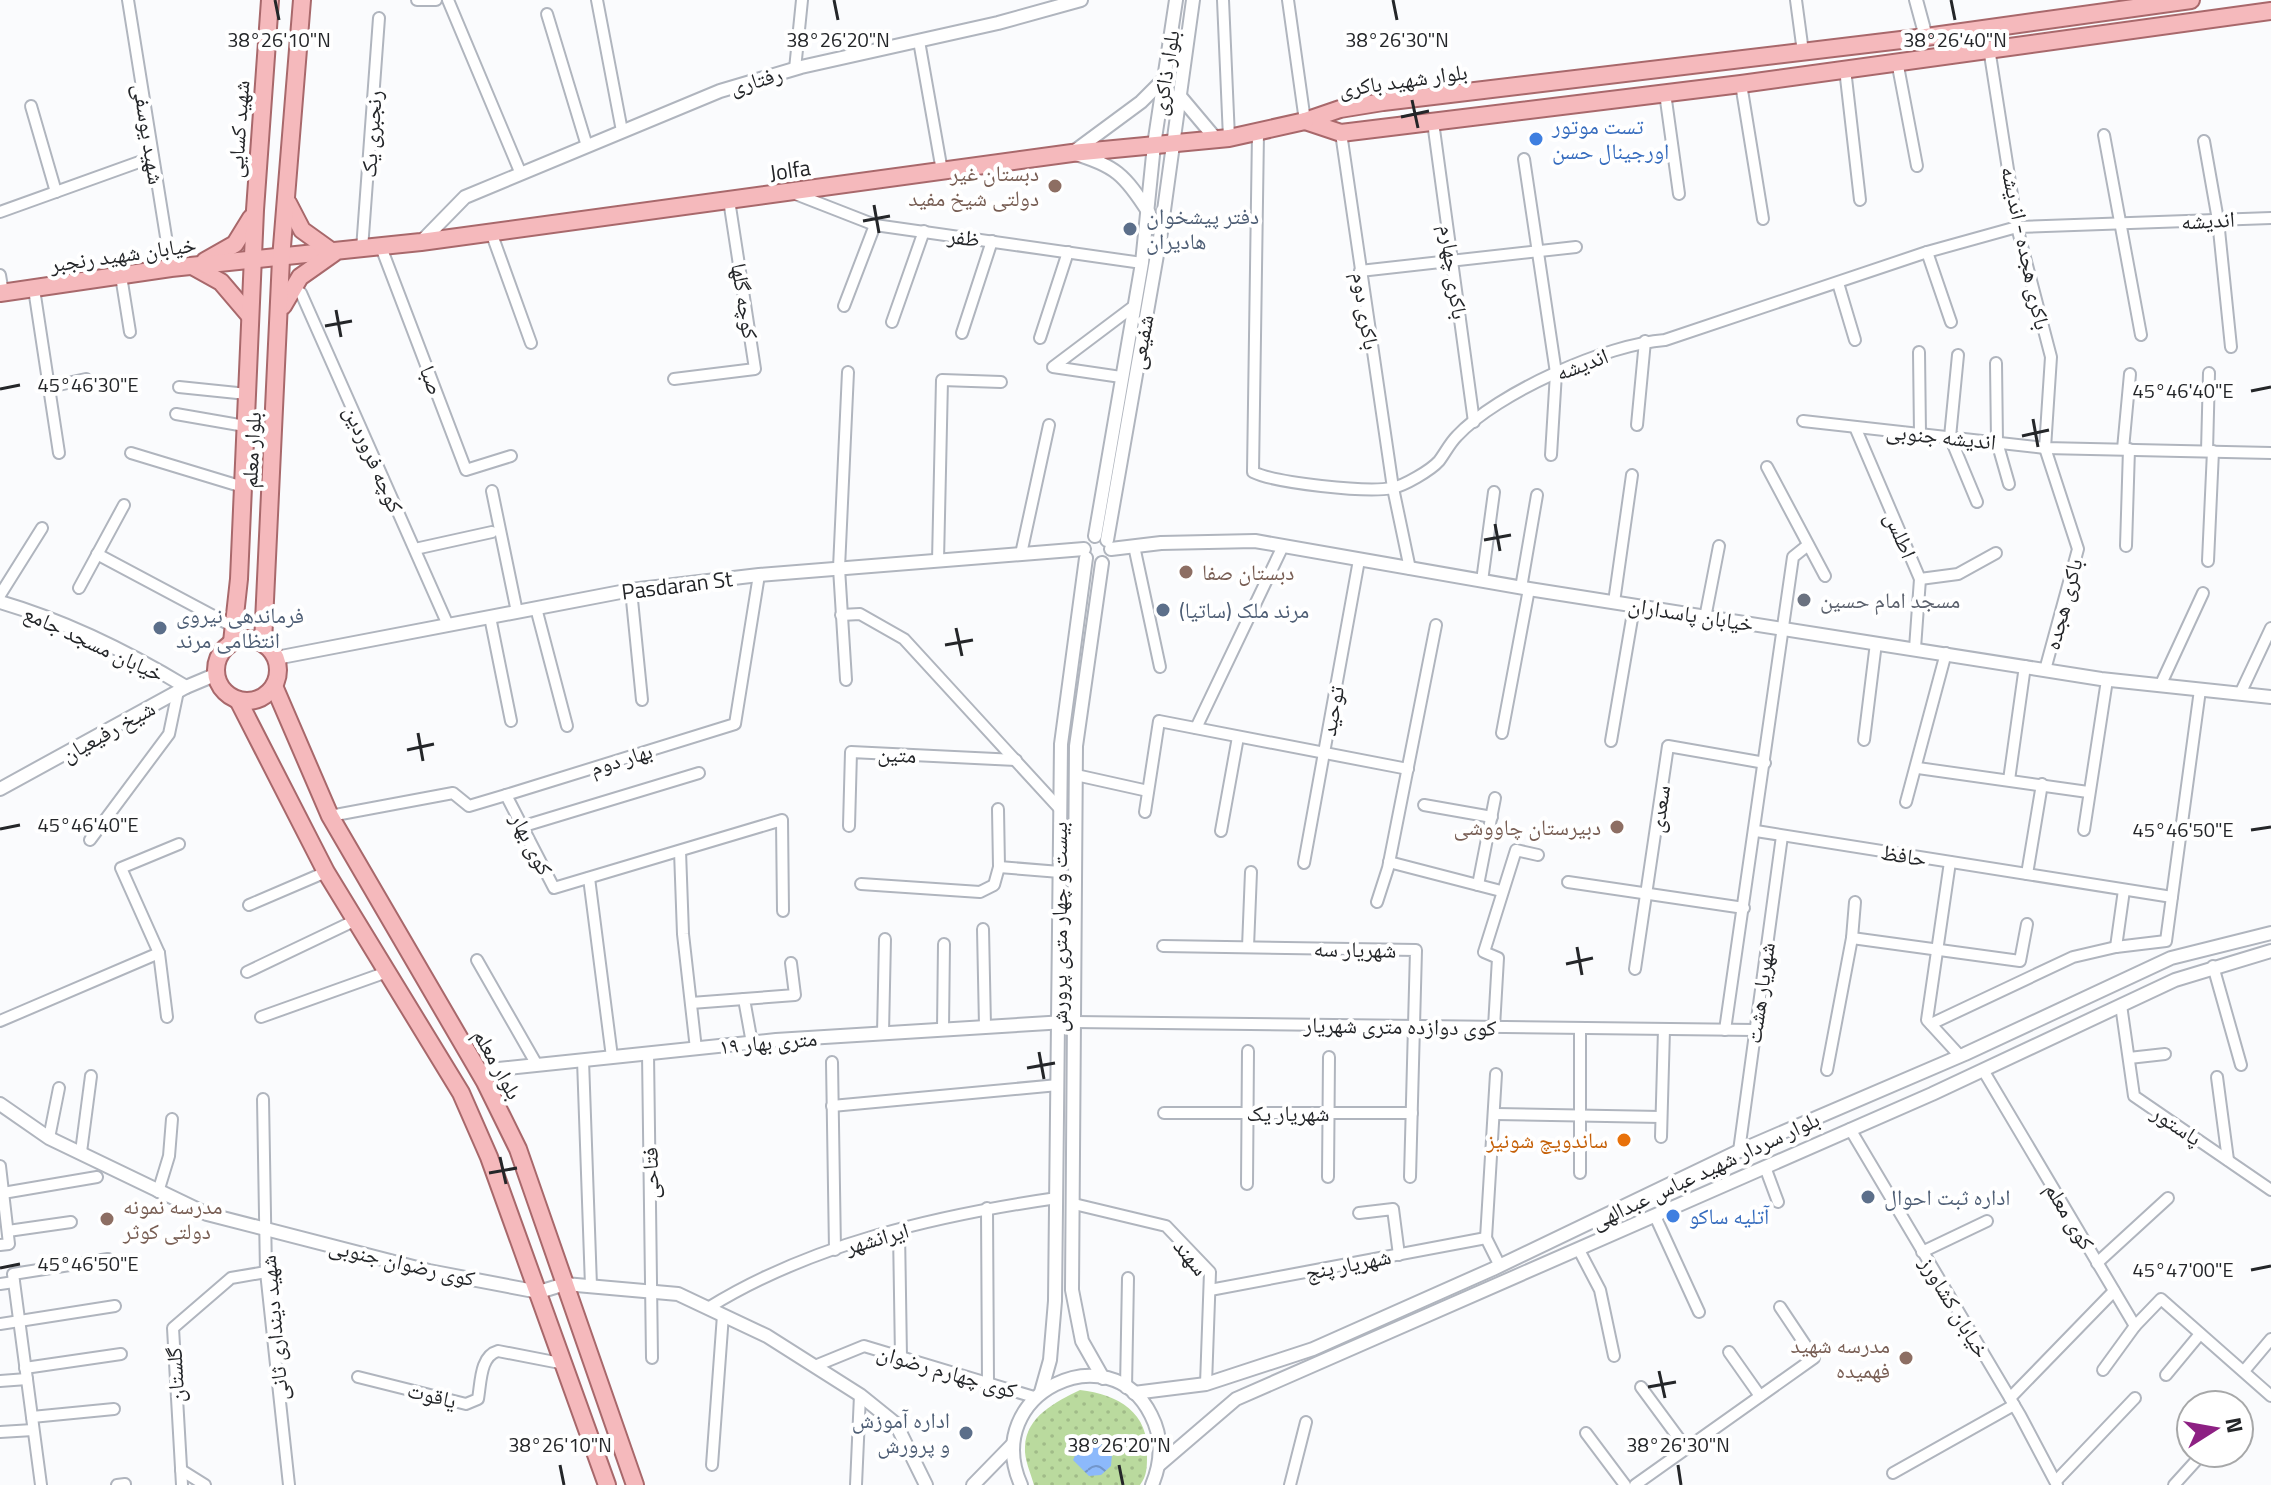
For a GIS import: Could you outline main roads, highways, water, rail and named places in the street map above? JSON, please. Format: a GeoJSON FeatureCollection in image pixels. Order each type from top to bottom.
{"type":"FeatureCollection","features":[{"type":"Feature","properties":{"kind":"main road","name":"شهید کسایی"},"geometry":{"type":"LineString","coordinates":[[252,261],[270,0]]}},
{"type":"Feature","properties":{"kind":"main road"},"geometry":{"type":"LineString","coordinates":[[281,259],[302,0]]}},
{"type":"Feature","properties":{"kind":"main road","name":"بلوار شهید باکری"},"geometry":{"type":"LineString","coordinates":[[1305,121],[1340,109],[1383,102],[1926,37],[2191,0]]}},
{"type":"Feature","properties":{"kind":"main road","name":"بلوار شهید باکری"},"geometry":{"type":"LineString","coordinates":[[1305,121],[1341,133],[1741,84],[2271,11]]}},
{"type":"Feature","properties":{"kind":"main road"},"geometry":{"type":"LineString","coordinates":[[261,107],[266,116],[275,121],[285,120],[293,113]]}},
{"type":"Feature","properties":{"kind":"main road","name":"Jolfa"},"geometry":{"type":"LineString","coordinates":[[281,259],[1072,153],[1223,138],[1305,121]]}},
{"type":"Feature","properties":{"kind":"main road"},"geometry":{"type":"LineString","coordinates":[[279,316],[300,277],[334,253],[302,230],[287,198]]}},
{"type":"Feature","properties":{"kind":"main road"},"geometry":{"type":"LineString","coordinates":[[193,266],[235,244],[255,210]]}},
{"type":"Feature","properties":{"kind":"main road","name":"خیابان شهید رنجبر"},"geometry":{"type":"LineString","coordinates":[[1,293],[171,268],[281,259]]}},
{"type":"Feature","properties":{"kind":"main road","name":"بلوار معلم"},"geometry":{"type":"LineString","coordinates":[[263,643],[281,259]]}},
{"type":"Feature","properties":{"kind":"main road","name":"بلوار معلم"},"geometry":{"type":"LineString","coordinates":[[233,634],[243,487],[252,261]]}},
{"type":"Feature","properties":{"kind":"main road"},"geometry":{"type":"LineString","coordinates":[[193,266],[221,282],[250,316]]}},
{"type":"Feature","properties":{"kind":"main road"},"geometry":{"type":"LineString","coordinates":[[238,700],[260,698],[274,686],[278,669],[276,658],[263,643],[233,634],[222,651],[217,674],[221,687],[238,700],[326,872],[461,1093],[489,1157],[607,1485]]}},
{"type":"Feature","properties":{"kind":"main road","name":"بلوار معلم"},"geometry":{"type":"LineString","coordinates":[[274,686],[330,816],[479,1071],[518,1149],[635,1485]]}},
{"type":"Feature","properties":{"kind":"water"},"geometry":{"type":"Polygon","coordinates":[[[1098,1441],[1112,1454],[1111,1466],[1101,1475],[1089,1476],[1073,1460],[1082,1446],[1098,1441]]]}},
{"type":"Feature","properties":{"kind":"place","name":"تست موتور اورجینال حسن"},"geometry":{"type":"Point","coordinates":[1536,139]}},
{"type":"Feature","properties":{"kind":"place","name":"دبستان غیر دولتی شیخ مفید"},"geometry":{"type":"Point","coordinates":[1055,186]}},
{"type":"Feature","properties":{"kind":"place","name":"دفتر پیشخوان هادیران"},"geometry":{"type":"Point","coordinates":[1130,229]}},
{"type":"Feature","properties":{"kind":"place","name":"دبستان صفا"},"geometry":{"type":"Point","coordinates":[1186,572]}},
{"type":"Feature","properties":{"kind":"place","name":"مسجد امام حسین"},"geometry":{"type":"Point","coordinates":[1804,600]}},
{"type":"Feature","properties":{"kind":"place","name":"مرند ملک (ساتیا)"},"geometry":{"type":"Point","coordinates":[1163,610]}},
{"type":"Feature","properties":{"kind":"place","name":"فرماندهی نیروی انتظامی مرند"},"geometry":{"type":"Point","coordinates":[160,628]}},
{"type":"Feature","properties":{"kind":"place","name":"دبیرستان چاووشی"},"geometry":{"type":"Point","coordinates":[1617,827]}},
{"type":"Feature","properties":{"kind":"place","name":"ساندویچ شونیز"},"geometry":{"type":"Point","coordinates":[1624,1140]}},
{"type":"Feature","properties":{"kind":"place","name":"اداره ثبت احوال"},"geometry":{"type":"Point","coordinates":[1868,1197]}},
{"type":"Feature","properties":{"kind":"place","name":"آتلیه ساکو"},"geometry":{"type":"Point","coordinates":[1673,1216]}},
{"type":"Feature","properties":{"kind":"place","name":"مدرسه نمونه دولتی کوثر"},"geometry":{"type":"Point","coordinates":[107,1219]}},
{"type":"Feature","properties":{"kind":"place","name":"مدرسه شهید فهمیده"},"geometry":{"type":"Point","coordinates":[1906,1358]}},
{"type":"Feature","properties":{"kind":"place","name":"اداره آموزش و پرورش"},"geometry":{"type":"Point","coordinates":[966,1433]}}]}
